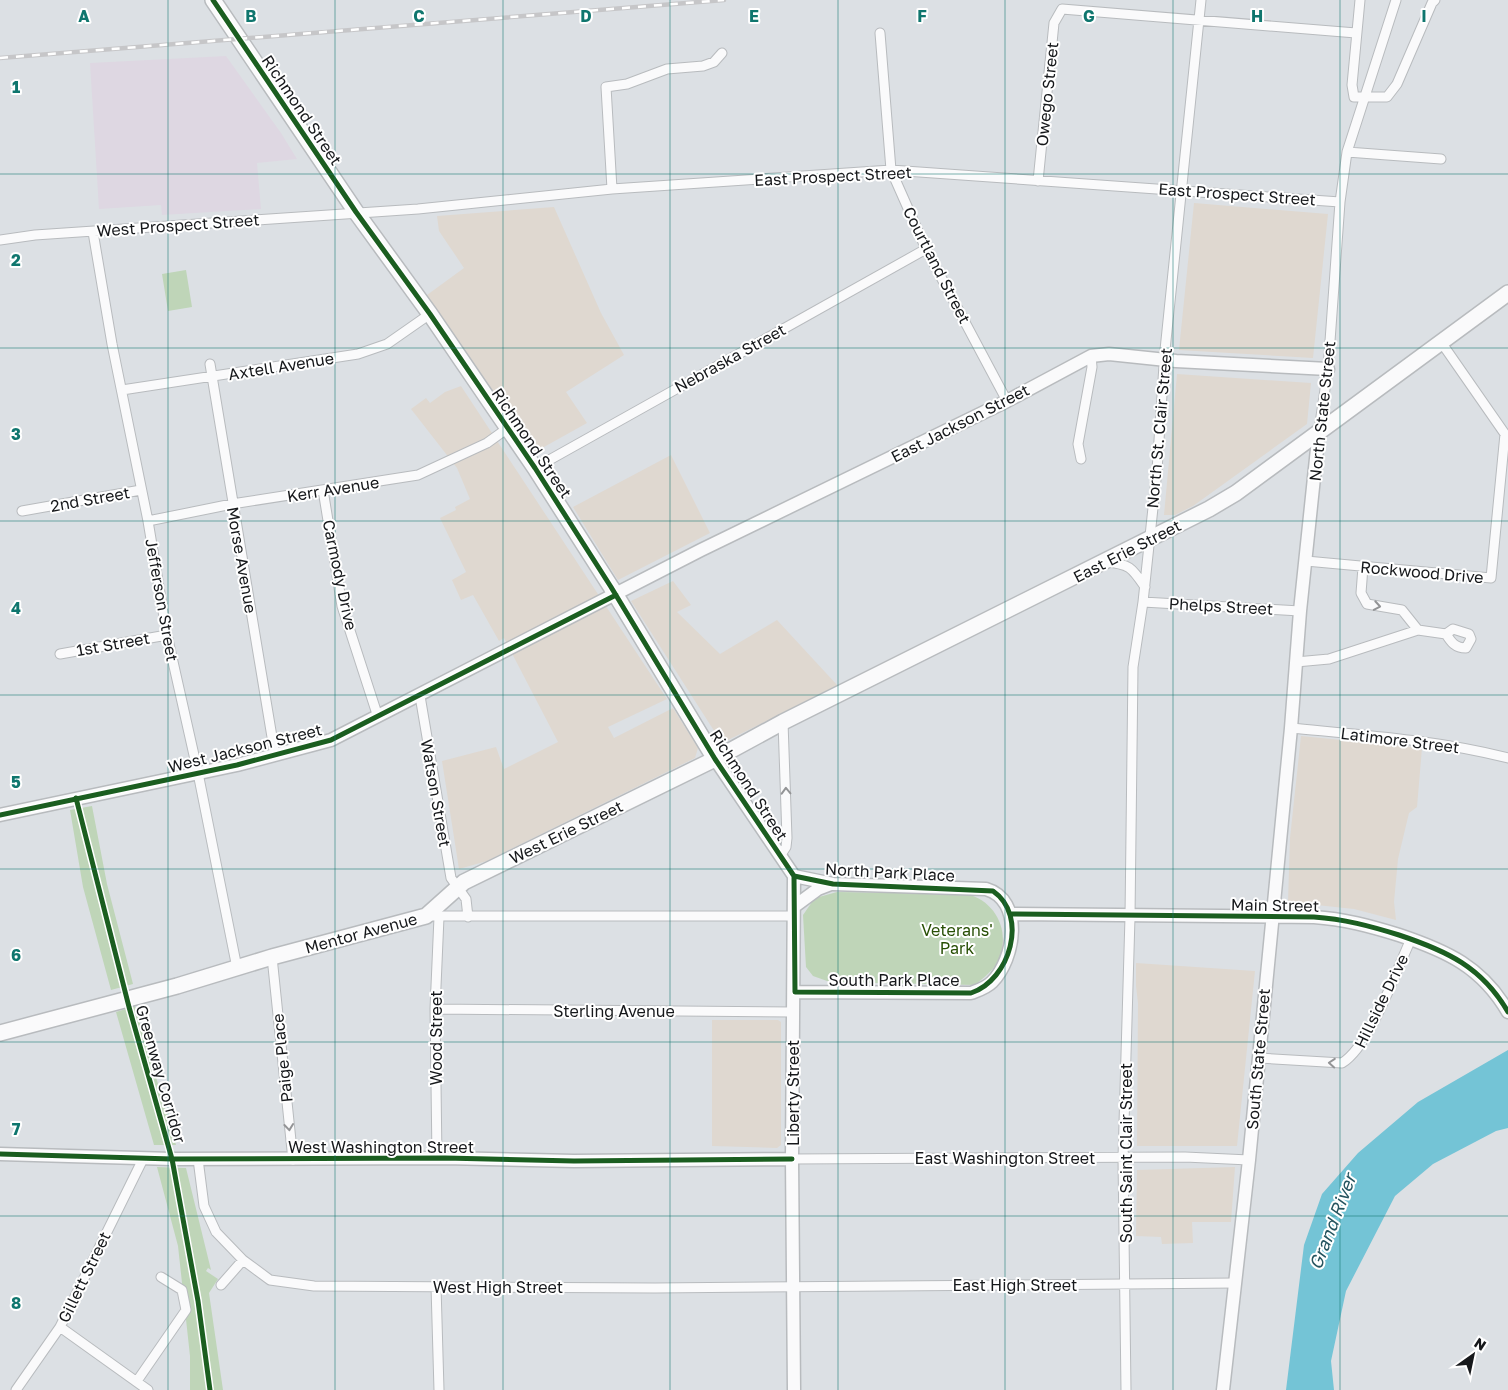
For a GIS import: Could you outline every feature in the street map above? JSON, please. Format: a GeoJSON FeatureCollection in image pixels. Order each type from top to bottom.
{"type":"FeatureCollection","features":[{"type":"Feature","properties":{"kind":"main road","name":"Richmond Street"},"geometry":{"type":"LineString","coordinates":[[213,0],[356,212],[430,314],[535,468],[616,595],[715,759]]}},
{"type":"Feature","properties":{"kind":"main road","name":"East Erie Street"},"geometry":{"type":"LineString","coordinates":[[715,759],[783,722],[1149,541],[1236,493],[1508,293]]}},
{"type":"Feature","properties":{"kind":"main road","name":"West Erie Street"},"geometry":{"type":"LineString","coordinates":[[433,917],[464,882],[715,759]]}},
{"type":"Feature","properties":{"kind":"main road","name":"Mentor Avenue"},"geometry":{"type":"LineString","coordinates":[[0,1033],[272,957],[433,917]]}},
{"type":"Feature","properties":{"kind":"street","name":"North St. Clair Street"},"geometry":{"type":"LineString","coordinates":[[1130,917],[1133,679],[1143,602],[1181,190],[1201,0]]}},
{"type":"Feature","properties":{"kind":"street"},"geometry":{"type":"LineString","coordinates":[[1360,0],[1352,85],[1354,97],[1387,97],[1397,84],[1435,0]]}},
{"type":"Feature","properties":{"kind":"street","name":"North State Street"},"geometry":{"type":"LineString","coordinates":[[1291,728],[1300,611],[1328,369],[1340,202],[1347,152],[1396,0]]}},
{"type":"Feature","properties":{"kind":"street","name":"Owego Street"},"geometry":{"type":"LineString","coordinates":[[1038,182],[1054,23],[1062,9],[1198,19]]}},
{"type":"Feature","properties":{"kind":"street"},"geometry":{"type":"LineString","coordinates":[[1198,19],[1356,33]]}},
{"type":"Feature","properties":{"kind":"street","name":"Courtland Street"},"geometry":{"type":"LineString","coordinates":[[880,33],[891,170],[926,249],[1008,401]]}},
{"type":"Feature","properties":{"kind":"street"},"geometry":{"type":"LineString","coordinates":[[612,189],[606,87],[627,84],[667,69],[703,66],[714,62],[722,54]]}},
{"type":"Feature","properties":{"kind":"street"},"geometry":{"type":"LineString","coordinates":[[1347,152],[1441,159]]}},
{"type":"Feature","properties":{"kind":"street","name":"East Prospect Street"},"geometry":{"type":"LineString","coordinates":[[356,212],[418,209],[612,189],[891,170],[1038,182],[1340,202]]}},
{"type":"Feature","properties":{"kind":"street","name":"West Prospect Street"},"geometry":{"type":"LineString","coordinates":[[0,240],[35,235],[356,212]]}},
{"type":"Feature","properties":{"kind":"street","name":"Jefferson Street"},"geometry":{"type":"LineString","coordinates":[[93,232],[112,344],[148,522],[167,635],[198,773],[237,968]]}},
{"type":"Feature","properties":{"kind":"street","name":"Nebraska Street"},"geometry":{"type":"LineString","coordinates":[[535,468],[926,249]]}},
{"type":"Feature","properties":{"kind":"street","name":"Axtell Avenue"},"geometry":{"type":"LineString","coordinates":[[122,390],[358,354],[388,344],[430,314]]}},
{"type":"Feature","properties":{"kind":"street","name":"Rockwood Drive"},"geometry":{"type":"LineString","coordinates":[[1306,561],[1491,578],[1505,434],[1441,342]]}},
{"type":"Feature","properties":{"kind":"street","name":"East Jackson Street"},"geometry":{"type":"LineString","coordinates":[[616,595],[701,550],[1008,401],[1091,356],[1108,354],[1165,360],[1328,369]]}},
{"type":"Feature","properties":{"kind":"street"},"geometry":{"type":"LineString","coordinates":[[1081,459],[1078,444],[1092,367],[1091,356]]}},
{"type":"Feature","properties":{"kind":"street","name":"Morse Avenue"},"geometry":{"type":"LineString","coordinates":[[210,364],[275,755]]}},
{"type":"Feature","properties":{"kind":"street","name":"Kerr Avenue"},"geometry":{"type":"LineString","coordinates":[[148,522],[232,504],[418,475],[487,444],[508,428]]}},
{"type":"Feature","properties":{"kind":"street","name":"2nd Street"},"geometry":{"type":"LineString","coordinates":[[22,511],[141,490]]}},
{"type":"Feature","properties":{"kind":"street","name":"Carmody Drive"},"geometry":{"type":"LineString","coordinates":[[323,490],[342,606],[378,716]]}},
{"type":"Feature","properties":{"kind":"street"},"geometry":{"type":"LineString","coordinates":[[1106,562],[1124,563],[1132,569],[1144,587]]}},
{"type":"Feature","properties":{"kind":"street"},"geometry":{"type":"LineString","coordinates":[[1363,567],[1361,593],[1367,604],[1402,610],[1418,630]]}},
{"type":"Feature","properties":{"kind":"street","name":"West Jackson Street"},"geometry":{"type":"LineString","coordinates":[[0,815],[198,773],[332,740],[616,595]]}},
{"type":"Feature","properties":{"kind":"street","name":"Phelps Street"},"geometry":{"type":"LineString","coordinates":[[1143,602],[1300,611]]}},
{"type":"Feature","properties":{"kind":"street"},"geometry":{"type":"LineString","coordinates":[[1296,662],[1329,659],[1418,630],[1446,634]]}},
{"type":"Feature","properties":{"kind":"street","name":"1st Street"},"geometry":{"type":"LineString","coordinates":[[60,654],[167,635]]}},
{"type":"Feature","properties":{"kind":"street","name":"Watson Street"},"geometry":{"type":"LineString","coordinates":[[420,696],[451,878],[456,889],[466,899],[468,917]]}},
{"type":"Feature","properties":{"kind":"street"},"geometry":{"type":"LineString","coordinates":[[780,856],[787,838],[783,722]]}},
{"type":"Feature","properties":{"kind":"street","name":"Latimore Street"},"geometry":{"type":"LineString","coordinates":[[1291,728],[1399,739],[1480,751],[1508,758]]}},
{"type":"Feature","properties":{"kind":"street","name":"South State Street"},"geometry":{"type":"LineString","coordinates":[[1223,1390],[1249,1160],[1291,728]]}},
{"type":"Feature","properties":{"kind":"street","name":"Richmond Street"},"geometry":{"type":"LineString","coordinates":[[715,759],[794,876]]}},
{"type":"Feature","properties":{"kind":"street"},"geometry":{"type":"LineString","coordinates":[[794,876],[794,911]]}},
{"type":"Feature","properties":{"kind":"street","name":"North Park Place"},"geometry":{"type":"LineString","coordinates":[[794,876],[833,884],[986,889],[1001,897],[1007,904],[1010,914]]}},
{"type":"Feature","properties":{"kind":"street","name":"North Park Place"},"geometry":{"type":"LineString","coordinates":[[794,911],[818,888],[833,884]]}},
{"type":"Feature","properties":{"kind":"street","name":"Mentor Avenue"},"geometry":{"type":"LineString","coordinates":[[433,917],[794,911]]}},
{"type":"Feature","properties":{"kind":"street","name":"Liberty Street"},"geometry":{"type":"LineString","coordinates":[[794,911],[795,992],[793,1012],[792,1159],[794,1390]]}},
{"type":"Feature","properties":{"kind":"street","name":"Main Street"},"geometry":{"type":"LineString","coordinates":[[1010,914],[1130,917],[1272,916],[1338,918],[1361,923],[1432,946],[1457,958],[1492,988],[1506,1004]]}},
{"type":"Feature","properties":{"kind":"street","name":"South Park Place"},"geometry":{"type":"LineString","coordinates":[[795,992],[971,993],[991,983],[999,974],[1008,955],[1010,914]]}},
{"type":"Feature","properties":{"kind":"street","name":"Wood Street"},"geometry":{"type":"LineString","coordinates":[[433,917],[437,1158]]}},
{"type":"Feature","properties":{"kind":"street","name":"South Saint Clair Street"},"geometry":{"type":"LineString","coordinates":[[1126,1390],[1127,1283],[1123,1158],[1130,917]]}},
{"type":"Feature","properties":{"kind":"street","name":"Hillside Drive"},"geometry":{"type":"LineString","coordinates":[[1259,1058],[1342,1063],[1353,1056],[1376,1015],[1411,939]]}},
{"type":"Feature","properties":{"kind":"street","name":"Paige Place"},"geometry":{"type":"LineString","coordinates":[[272,957],[293,1160]]}},
{"type":"Feature","properties":{"kind":"street","name":"Sterling Avenue"},"geometry":{"type":"LineString","coordinates":[[435,1009],[793,1012]]}},
{"type":"Feature","properties":{"kind":"street","name":"West Washington Street"},"geometry":{"type":"LineString","coordinates":[[0,1154],[198,1160],[437,1158],[574,1161],[792,1159]]}},
{"type":"Feature","properties":{"kind":"street","name":"East Washington Street"},"geometry":{"type":"LineString","coordinates":[[792,1159],[1123,1158],[1249,1160]]}},
{"type":"Feature","properties":{"kind":"street","name":"Gillett Street"},"geometry":{"type":"LineString","coordinates":[[16,1390],[60,1327],[143,1159]]}},
{"type":"Feature","properties":{"kind":"street","name":"West High Street"},"geometry":{"type":"LineString","coordinates":[[198,1160],[204,1206],[216,1232],[243,1260],[270,1280],[302,1286],[793,1286]]}},
{"type":"Feature","properties":{"kind":"street"},"geometry":{"type":"LineString","coordinates":[[221,1285],[243,1260]]}},
{"type":"Feature","properties":{"kind":"street"},"geometry":{"type":"LineString","coordinates":[[137,1381],[186,1310],[182,1290],[162,1277]]}},
{"type":"Feature","properties":{"kind":"street","name":"East High Street"},"geometry":{"type":"LineString","coordinates":[[793,1286],[1236,1283]]}},
{"type":"Feature","properties":{"kind":"street"},"geometry":{"type":"LineString","coordinates":[[436,1286],[439,1390]]}},
{"type":"Feature","properties":{"kind":"street"},"geometry":{"type":"LineString","coordinates":[[60,1327],[148,1390]]}},
{"type":"Feature","properties":{"kind":"shaded area"},"geometry":{"type":"Polygon","coordinates":[[[226,56],[281,133],[297,159],[257,163],[261,209],[162,215],[161,205],[99,209],[90,63],[226,56]]]}},
{"type":"Feature","properties":{"kind":"shaded area"},"geometry":{"type":"Polygon","coordinates":[[[1194,203],[1328,214],[1313,358],[1179,350],[1194,203]]]}},
{"type":"Feature","properties":{"kind":"shaded area"},"geometry":{"type":"Polygon","coordinates":[[[554,207],[601,313],[624,355],[566,392],[587,423],[535,452],[427,295],[464,268],[439,231],[437,216],[554,207]]]}},
{"type":"Feature","properties":{"kind":"shaded area"},"geometry":{"type":"Polygon","coordinates":[[[1177,374],[1311,383],[1307,424],[1193,506],[1175,515],[1164,515],[1177,374]]]}},
{"type":"Feature","properties":{"kind":"shaded area"},"geometry":{"type":"Polygon","coordinates":[[[461,386],[667,699],[608,727],[614,738],[673,708],[698,748],[695,758],[487,861],[459,869],[442,761],[496,747],[504,769],[558,742],[504,638],[499,641],[473,595],[461,600],[452,580],[466,572],[440,518],[456,510],[455,507],[470,499],[457,468],[411,409],[426,398],[430,403],[445,392],[461,386]]]}},
{"type":"Feature","properties":{"kind":"shaded area"},"geometry":{"type":"Polygon","coordinates":[[[671,455],[710,533],[618,580],[573,507],[671,455]]]}},
{"type":"Feature","properties":{"kind":"shaded area"},"geometry":{"type":"Polygon","coordinates":[[[673,581],[691,605],[677,612],[720,654],[777,620],[838,686],[726,741],[722,740],[718,737],[631,601],[673,581]]]}},
{"type":"Feature","properties":{"kind":"shaded area"},"geometry":{"type":"Polygon","coordinates":[[[1301,736],[1422,748],[1417,807],[1409,813],[1398,859],[1394,902],[1396,920],[1354,909],[1288,902],[1290,838],[1301,736]]]}},
{"type":"Feature","properties":{"kind":"shaded area"},"geometry":{"type":"Polygon","coordinates":[[[1136,963],[1255,971],[1237,1146],[1137,1146],[1138,1003],[1136,963]]]}},
{"type":"Feature","properties":{"kind":"shaded area"},"geometry":{"type":"Polygon","coordinates":[[[712,1020],[778,1020],[781,1022],[781,1145],[777,1148],[712,1146],[712,1020]]]}},
{"type":"Feature","properties":{"kind":"shaded area"},"geometry":{"type":"Polygon","coordinates":[[[1235,1167],[1231,1222],[1192,1222],[1193,1243],[1162,1244],[1161,1237],[1136,1236],[1137,1170],[1235,1167]]]}},
{"type":"Feature","properties":{"kind":"green space"},"geometry":{"type":"Polygon","coordinates":[[[186,270],[192,307],[168,311],[162,274],[186,270]]]}},
{"type":"Feature","properties":{"kind":"green space"},"geometry":{"type":"Polygon","coordinates":[[[92,806],[107,884],[133,984],[111,990],[83,887],[70,810],[92,806]]]}},
{"type":"Feature","properties":{"kind":"green space","name":"Veterans' Park"},"geometry":{"type":"Polygon","coordinates":[[[837,892],[967,894],[978,898],[995,913],[1000,922],[1003,944],[1000,955],[993,969],[975,985],[830,982],[813,976],[806,967],[803,915],[812,902],[819,897],[837,892]]]}},
{"type":"Feature","properties":{"kind":"green space"},"geometry":{"type":"Polygon","coordinates":[[[135,1006],[176,1145],[154,1145],[116,1012],[135,1006]]]}},
{"type":"Feature","properties":{"kind":"green space"},"geometry":{"type":"Polygon","coordinates":[[[157,1167],[186,1168],[211,1270],[208,1268],[206,1271],[218,1279],[209,1293],[223,1390],[190,1390],[190,1356],[178,1246],[157,1167]]]}},
{"type":"Feature","properties":{"kind":"water","name":"Grand River"},"geometry":{"type":"Polygon","coordinates":[[[1508,1050],[1508,1128],[1496,1131],[1433,1164],[1395,1196],[1346,1291],[1331,1361],[1334,1390],[1286,1390],[1304,1245],[1322,1194],[1358,1153],[1418,1102],[1508,1050]]]}},
{"type":"Feature","properties":{"kind":"railway"},"geometry":{"type":"LineString","coordinates":[[0,58],[724,0]]}},
{"type":"Feature","properties":{"kind":"cycle path"},"geometry":{"type":"LineString","coordinates":[[213,0],[356,212],[430,314],[535,468],[611,587],[715,759],[794,876],[795,992],[971,993],[985,986],[1005,962],[1012,931],[1010,916],[1004,902],[993,891],[833,884],[794,876]]}},
{"type":"Feature","properties":{"kind":"cycle path"},"geometry":{"type":"LineString","coordinates":[[0,815],[237,765],[331,740],[616,595]]}},
{"type":"Feature","properties":{"kind":"cycle path","name":"Greenway Corridor"},"geometry":{"type":"LineString","coordinates":[[76,798],[129,1007],[172,1159],[198,1301],[210,1390]]}},
{"type":"Feature","properties":{"kind":"cycle path"},"geometry":{"type":"LineString","coordinates":[[1010,914],[1314,917],[1346,921],[1399,935],[1433,947],[1448,955],[1475,972],[1487,983],[1508,1012]]}},
{"type":"Feature","properties":{"kind":"cycle path"},"geometry":{"type":"LineString","coordinates":[[0,1154],[172,1159],[445,1158],[574,1161],[792,1159]]}}]}
